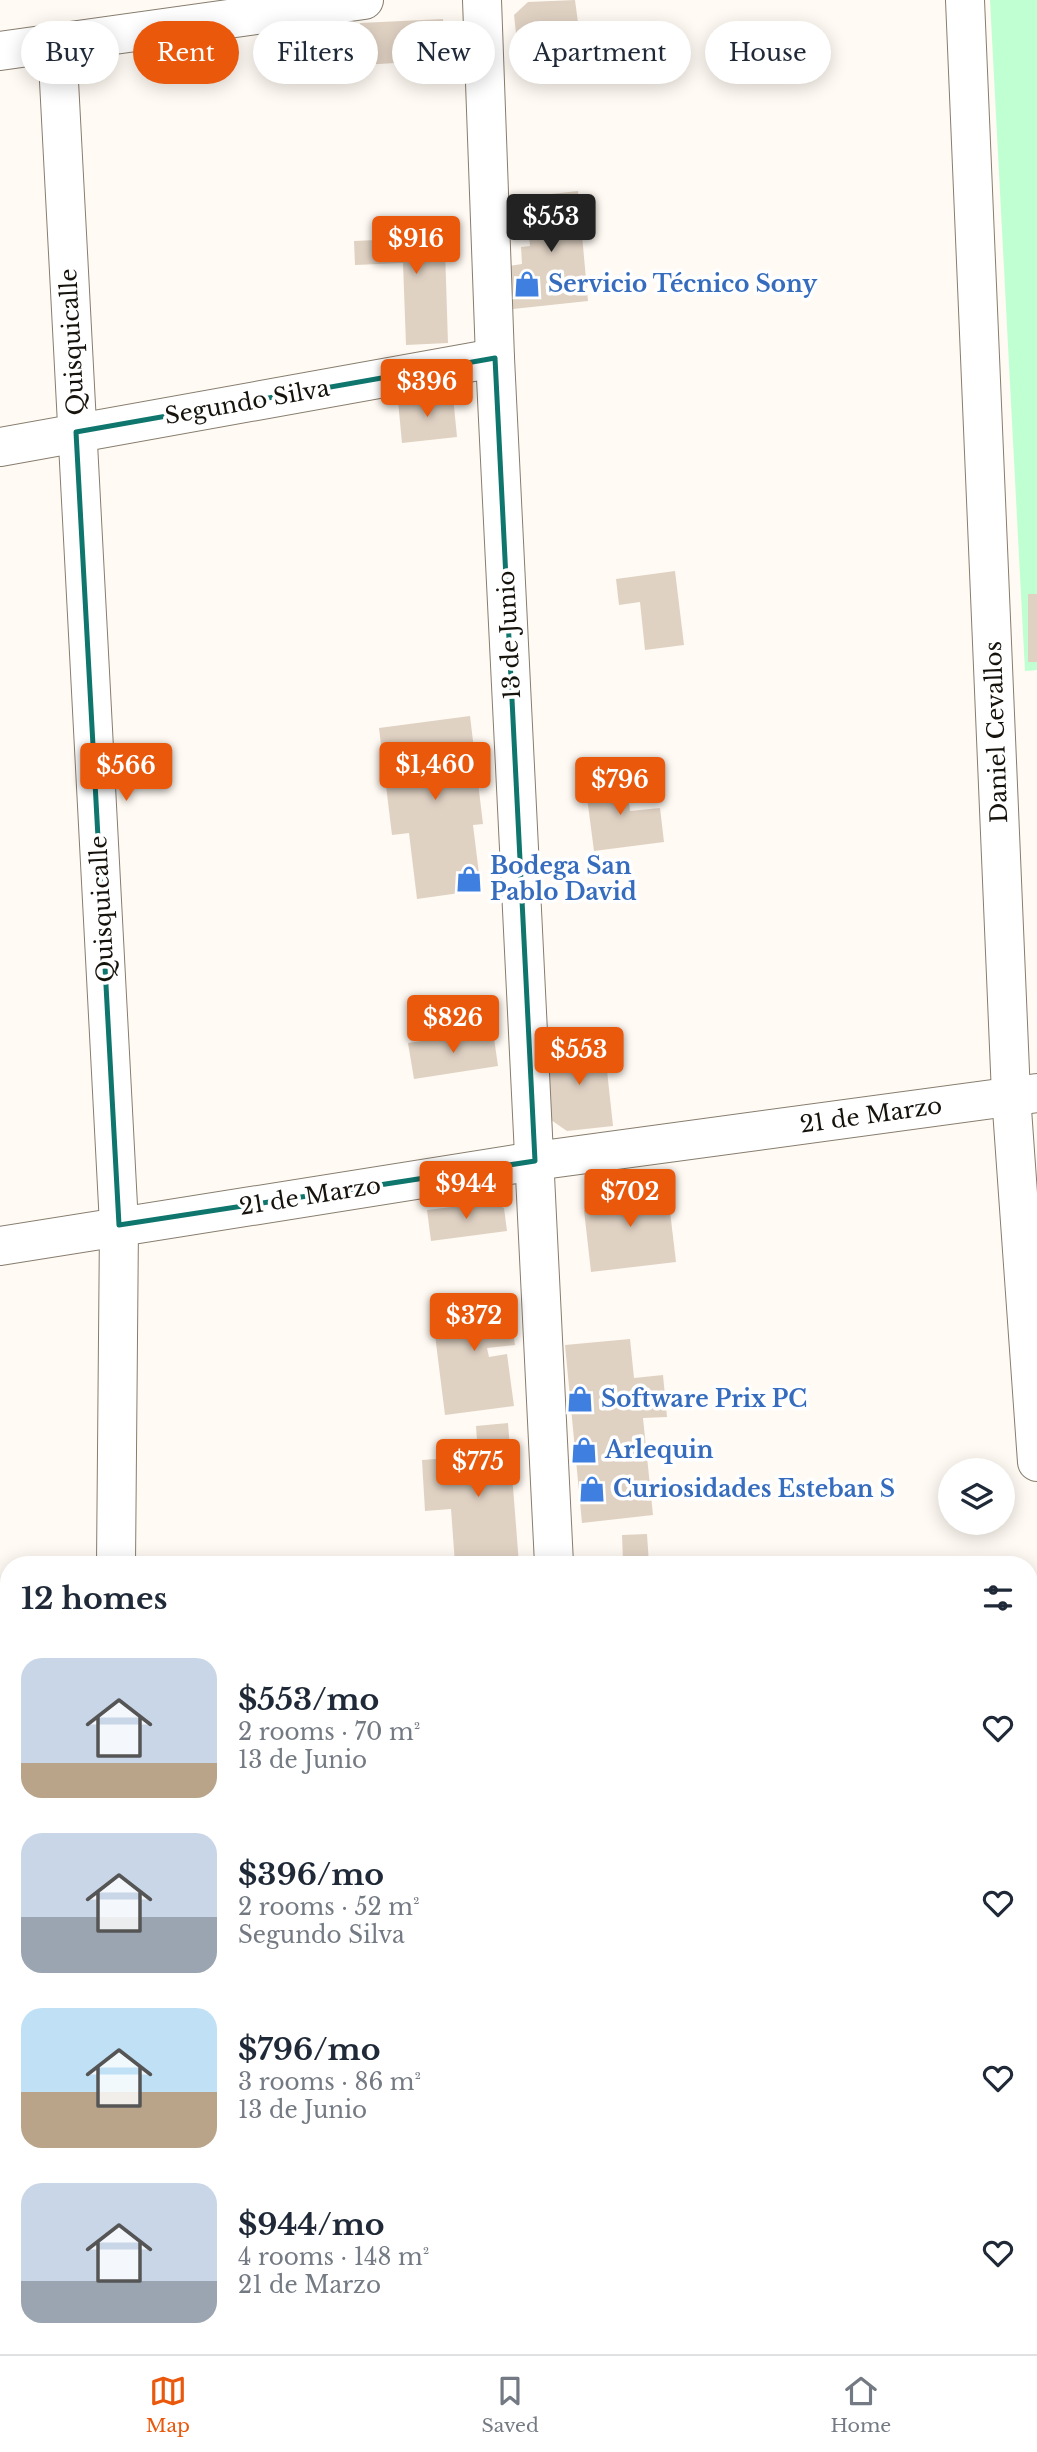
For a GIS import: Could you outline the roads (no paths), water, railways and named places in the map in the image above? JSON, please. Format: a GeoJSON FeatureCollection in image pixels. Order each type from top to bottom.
{"type":"FeatureCollection","features":[{"type":"Feature","properties":{"kind":"street"},"geometry":{"type":"LineString","coordinates":[[119,34],[364,0]]}},
{"type":"Feature","properties":{"kind":"street","name":"13 de Junio"},"geometry":{"type":"LineString","coordinates":[[482,0],[495,358],[554,1556]]}},
{"type":"Feature","properties":{"kind":"street","name":"Daniel Cevallos"},"geometry":{"type":"LineString","coordinates":[[965,0],[1024,1094],[1037,1462]]}},
{"type":"Feature","properties":{"kind":"street"},"geometry":{"type":"LineString","coordinates":[[0,51],[21,48]]}},
{"type":"Feature","properties":{"kind":"street","name":"Quisquicalle"},"geometry":{"type":"LineString","coordinates":[[60,84],[119,1225],[116,1556]]}},
{"type":"Feature","properties":{"kind":"street","name":"Segundo Silva"},"geometry":{"type":"LineString","coordinates":[[0,447],[495,358]]}},
{"type":"Feature","properties":{"kind":"street","name":"21 de Marzo"},"geometry":{"type":"LineString","coordinates":[[0,1246],[119,1225],[536,1161],[1024,1094]]}},
{"type":"Feature","properties":{"kind":"place","name":"Servicio Técnico Sony"},"geometry":{"type":"Point","coordinates":[527,284]}},
{"type":"Feature","properties":{"kind":"place","name":"Bodega San Pablo David"},"geometry":{"type":"Point","coordinates":[469,879]}},
{"type":"Feature","properties":{"kind":"place","name":"Software Prix PC"},"geometry":{"type":"Point","coordinates":[580,1399]}},
{"type":"Feature","properties":{"kind":"place","name":"Arlequin"},"geometry":{"type":"Point","coordinates":[584,1450]}},
{"type":"Feature","properties":{"kind":"place","name":"Curiosidades Esteban S"},"geometry":{"type":"Point","coordinates":[592,1489]}}]}
